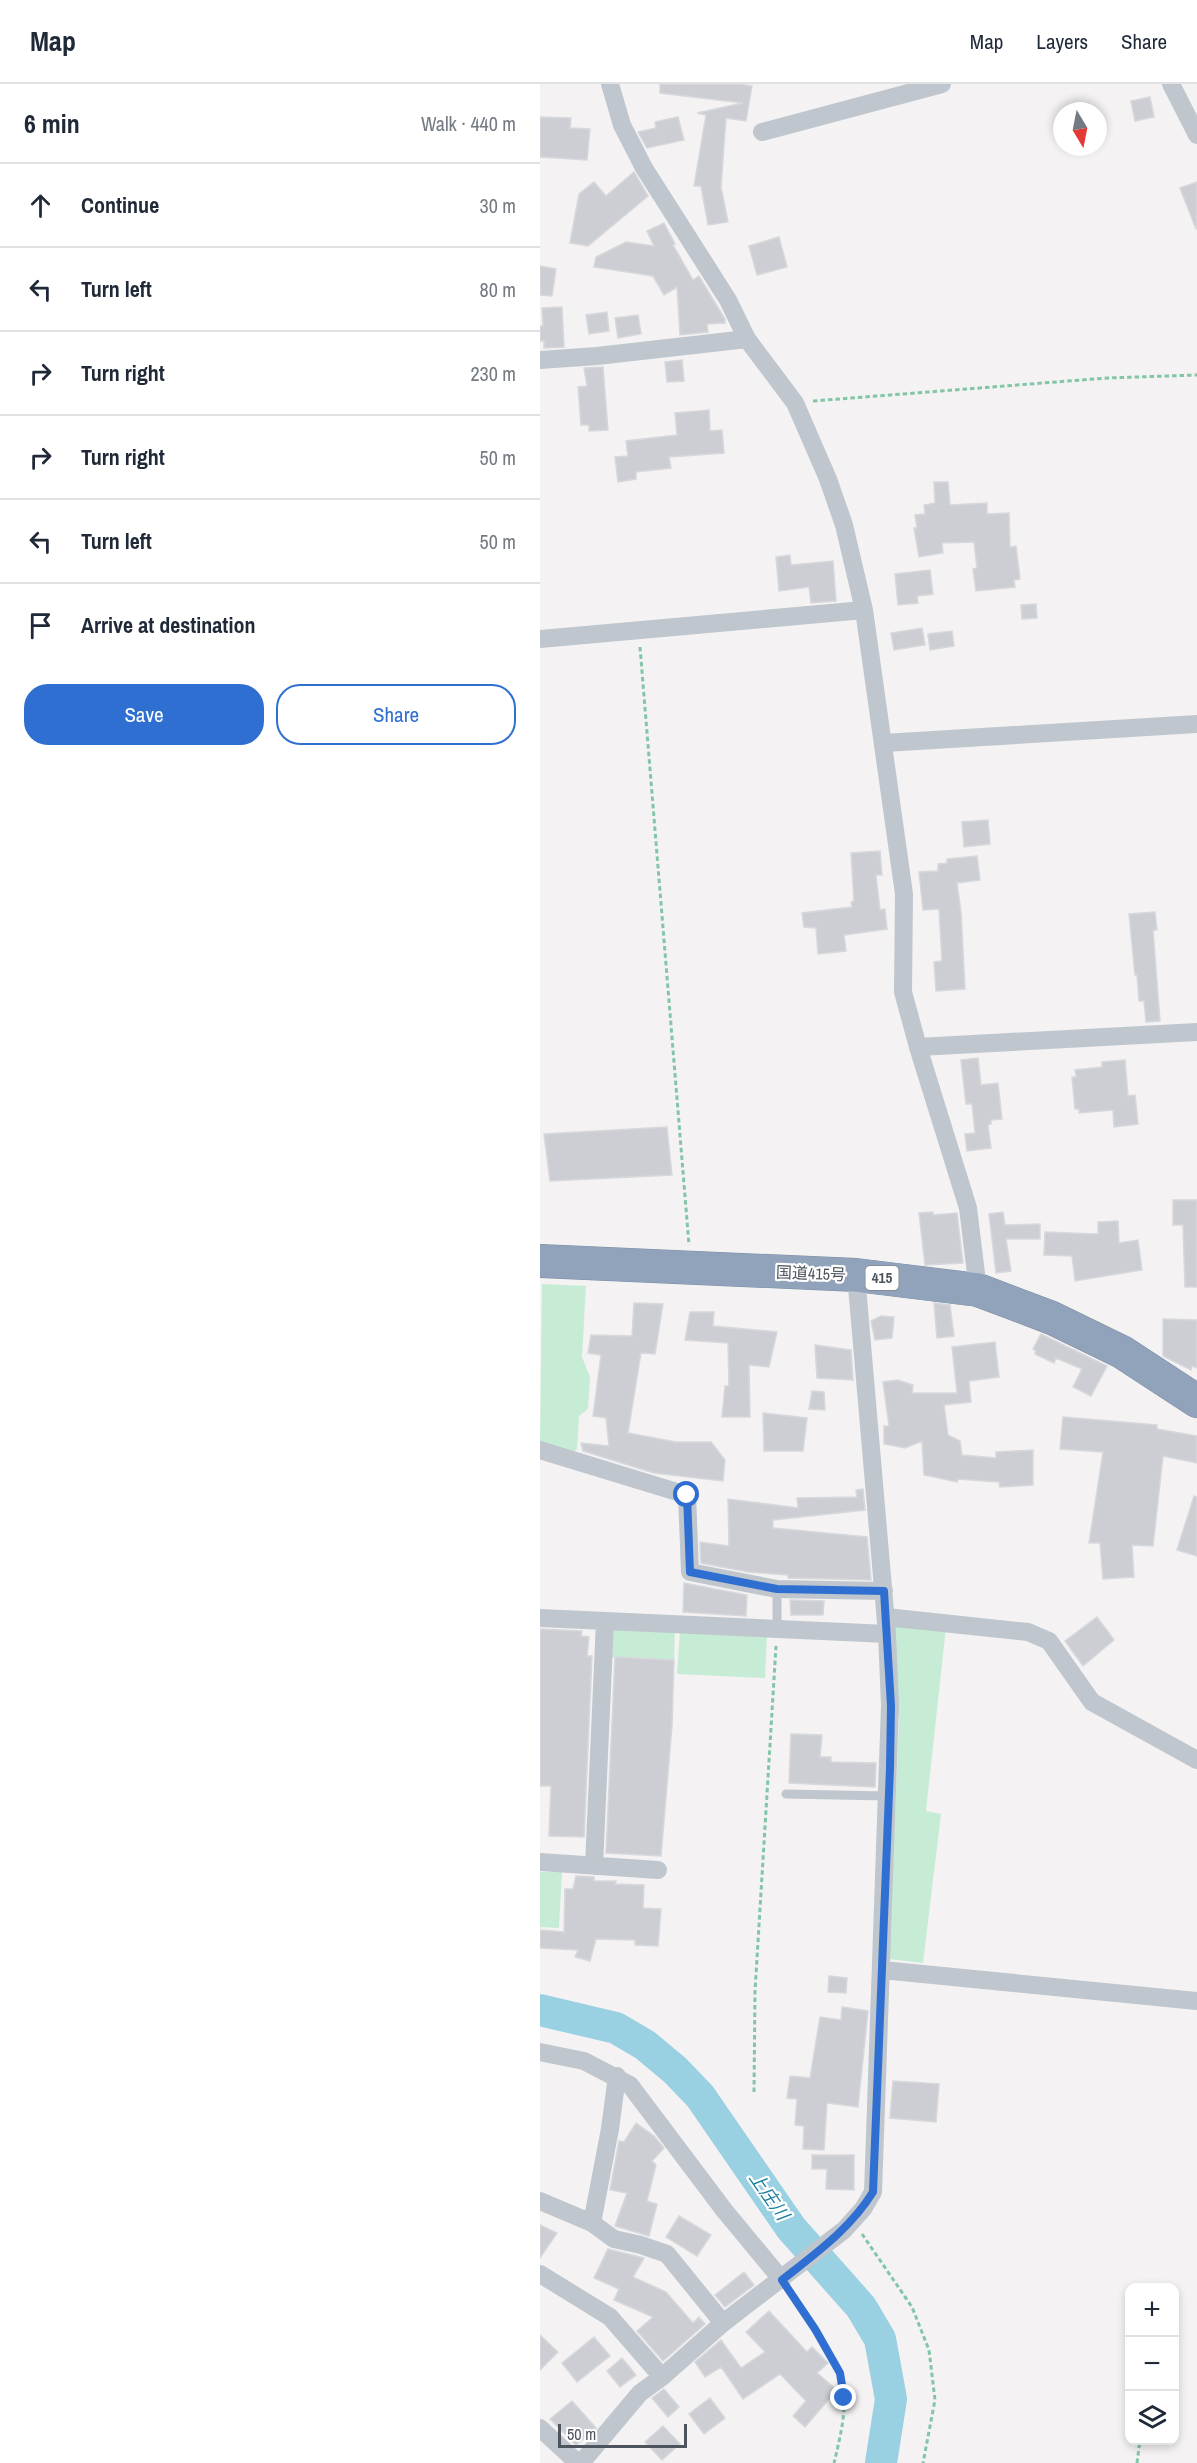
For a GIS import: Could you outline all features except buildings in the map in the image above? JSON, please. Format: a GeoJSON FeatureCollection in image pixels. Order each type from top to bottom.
{"type":"FeatureCollection","features":[{"type":"Feature","properties":{"kind":"highway","name":"国道415号"},"geometry":{"type":"LineString","coordinates":[[540,1261],[855,1275],[978,1290],[1052,1318],[1122,1352],[1197,1401]]}},
{"type":"Feature","properties":{"kind":"street"},"geometry":{"type":"LineString","coordinates":[[610,84],[622,125],[644,168],[728,300],[747,339],[795,402],[828,478],[844,525],[864,610],[904,894],[903,992],[968,1208],[978,1290]]}},
{"type":"Feature","properties":{"kind":"street"},"geometry":{"type":"LineString","coordinates":[[762,132],[942,84]]}},
{"type":"Feature","properties":{"kind":"street"},"geometry":{"type":"LineString","coordinates":[[1171,84],[1197,135]]}},
{"type":"Feature","properties":{"kind":"street"},"geometry":{"type":"LineString","coordinates":[[540,360],[747,339]]}},
{"type":"Feature","properties":{"kind":"street"},"geometry":{"type":"LineString","coordinates":[[540,639],[864,610]]}},
{"type":"Feature","properties":{"kind":"street"},"geometry":{"type":"LineString","coordinates":[[884,743],[1197,724]]}},
{"type":"Feature","properties":{"kind":"street"},"geometry":{"type":"LineString","coordinates":[[918,1047],[1197,1032]]}},
{"type":"Feature","properties":{"kind":"street"},"geometry":{"type":"LineString","coordinates":[[540,2428],[580,2463],[639,2393],[662,2377],[723,2323],[782,2280],[849,2225],[873,2192],[891,1706],[887,1625],[855,1275]]}},
{"type":"Feature","properties":{"kind":"street"},"geometry":{"type":"LineString","coordinates":[[540,1450],[687,1495],[690,1572],[777,1589],[884,1591]]}},
{"type":"Feature","properties":{"kind":"street"},"geometry":{"type":"LineString","coordinates":[[540,1618],[777,1629],[887,1625],[1029,1632],[1049,1641],[1092,1702],[1197,1760]]}},
{"type":"Feature","properties":{"kind":"street"},"geometry":{"type":"LineString","coordinates":[[594,1866],[605,1621]]}},
{"type":"Feature","properties":{"kind":"street"},"geometry":{"type":"LineString","coordinates":[[540,1862],[658,1870]]}},
{"type":"Feature","properties":{"kind":"street"},"geometry":{"type":"LineString","coordinates":[[882,1970],[1197,2001]]}},
{"type":"Feature","properties":{"kind":"street"},"geometry":{"type":"LineString","coordinates":[[540,2052],[584,2061],[630,2085],[724,2210],[782,2280]]}},
{"type":"Feature","properties":{"kind":"street"},"geometry":{"type":"LineString","coordinates":[[592,2223],[610,2129],[616,2076]]}},
{"type":"Feature","properties":{"kind":"street"},"geometry":{"type":"LineString","coordinates":[[540,2201],[592,2223],[614,2239],[667,2254],[723,2323]]}},
{"type":"Feature","properties":{"kind":"street"},"geometry":{"type":"LineString","coordinates":[[540,2274],[610,2317],[662,2377]]}},
{"type":"Feature","properties":{"kind":"lane"},"geometry":{"type":"LineString","coordinates":[[777,1589],[777,1629]]}},
{"type":"Feature","properties":{"kind":"lane"},"geometry":{"type":"LineString","coordinates":[[786,1794],[888,1796]]}},
{"type":"Feature","properties":{"kind":"path"},"geometry":{"type":"LineString","coordinates":[[795,402],[1107,378],[1197,375]]}},
{"type":"Feature","properties":{"kind":"path"},"geometry":{"type":"LineString","coordinates":[[639,631],[691,1268]]}},
{"type":"Feature","properties":{"kind":"path"},"geometry":{"type":"LineString","coordinates":[[754,2092],[755,1991],[777,1629]]}},
{"type":"Feature","properties":{"kind":"path"},"geometry":{"type":"LineString","coordinates":[[849,2225],[867,2243],[912,2307],[929,2350],[935,2400],[923,2463]]}},
{"type":"Feature","properties":{"kind":"path"},"geometry":{"type":"LineString","coordinates":[[782,2280],[815,2329],[840,2373],[844,2398],[841,2436],[834,2463]]}},
{"type":"Feature","properties":{"kind":"path"},"geometry":{"type":"LineString","coordinates":[[1137,2463],[1139,2445]]}},
{"type":"Feature","properties":{"kind":"green space"},"geometry":{"type":"Polygon","coordinates":[[[542,1284],[586,1286],[582,1357],[590,1377],[588,1409],[579,1416],[577,1449],[570,1455],[540,1446],[542,1284]]]}},
{"type":"Feature","properties":{"kind":"green space"},"geometry":{"type":"Polygon","coordinates":[[[610,1625],[675,1628],[674,1660],[610,1657],[610,1625]]]}},
{"type":"Feature","properties":{"kind":"green space"},"geometry":{"type":"Polygon","coordinates":[[[892,1625],[946,1627],[926,1811],[941,1814],[923,1963],[889,1959],[899,1721],[892,1625]]]}},
{"type":"Feature","properties":{"kind":"green space"},"geometry":{"type":"Polygon","coordinates":[[[680,1630],[767,1634],[765,1678],[677,1674],[680,1630]]]}},
{"type":"Feature","properties":{"kind":"green space"},"geometry":{"type":"Polygon","coordinates":[[[540,1872],[562,1872],[559,1928],[540,1927],[540,1872]]]}},
{"type":"Feature","properties":{"kind":"waterway","name":"上庄川"},"geometry":{"type":"LineString","coordinates":[[540,2010],[616,2028],[645,2045],[675,2070],[700,2096],[791,2228],[861,2307],[880,2339],[891,2399],[881,2463]]}},
{"type":"Feature","properties":{"kind":"route"},"geometry":{"type":"LineString","coordinates":[[687,1495],[690,1572],[777,1589],[884,1591],[891,1706],[890,1768],[873,2192],[863,2209],[844,2230],[782,2280],[815,2329],[840,2373],[844,2398]]}}]}
